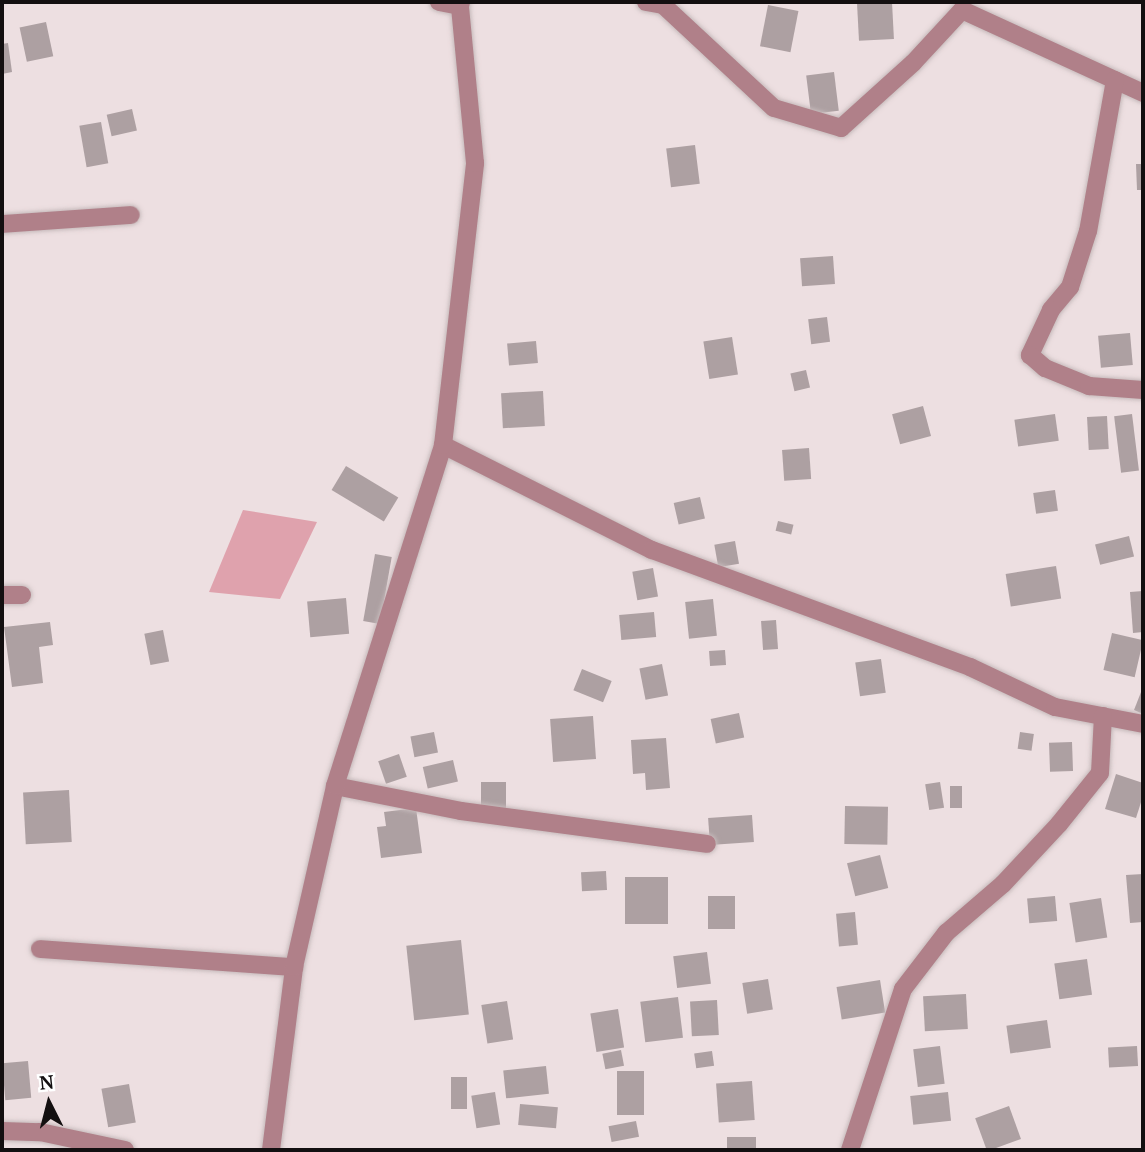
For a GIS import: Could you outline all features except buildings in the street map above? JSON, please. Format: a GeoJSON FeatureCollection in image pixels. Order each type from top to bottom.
{"type":"FeatureCollection","features":[{"type":"Feature","properties":{"kind":"street"},"geometry":{"type":"LineString","coordinates":[[271,1150],[294,967],[335,786],[443,445],[475,163],[461,4],[439,2]]}},
{"type":"Feature","properties":{"kind":"street"},"geometry":{"type":"LineString","coordinates":[[646,2],[663,5],[774,108],[841,128],[914,63],[953,11],[962,10],[1143,93]]}},
{"type":"Feature","properties":{"kind":"street"},"geometry":{"type":"LineString","coordinates":[[1115,80],[1088,231],[1070,287],[1051,310],[1030,355],[1045,368],[1089,386],[1143,390]]}},
{"type":"Feature","properties":{"kind":"street"},"geometry":{"type":"LineString","coordinates":[[2,223],[131,215]]}},
{"type":"Feature","properties":{"kind":"street"},"geometry":{"type":"LineString","coordinates":[[443,445],[652,550],[970,667],[1055,707],[1143,724]]}},
{"type":"Feature","properties":{"kind":"street"},"geometry":{"type":"LineString","coordinates":[[2,595],[22,594]]}},
{"type":"Feature","properties":{"kind":"street"},"geometry":{"type":"LineString","coordinates":[[850,1150],[903,989],[946,933],[1003,884],[1059,824],[1100,773],[1103,716]]}},
{"type":"Feature","properties":{"kind":"street"},"geometry":{"type":"LineString","coordinates":[[335,786],[461,811],[707,844]]}},
{"type":"Feature","properties":{"kind":"street"},"geometry":{"type":"LineString","coordinates":[[40,949],[294,967]]}},
{"type":"Feature","properties":{"kind":"street"},"geometry":{"type":"LineString","coordinates":[[2,1131],[40,1132],[125,1150]]}},
{"type":"Feature","properties":{"kind":"shaded area"},"geometry":{"type":"Polygon","coordinates":[[[243,510],[317,522],[280,599],[209,592],[243,510]]]}}]}
